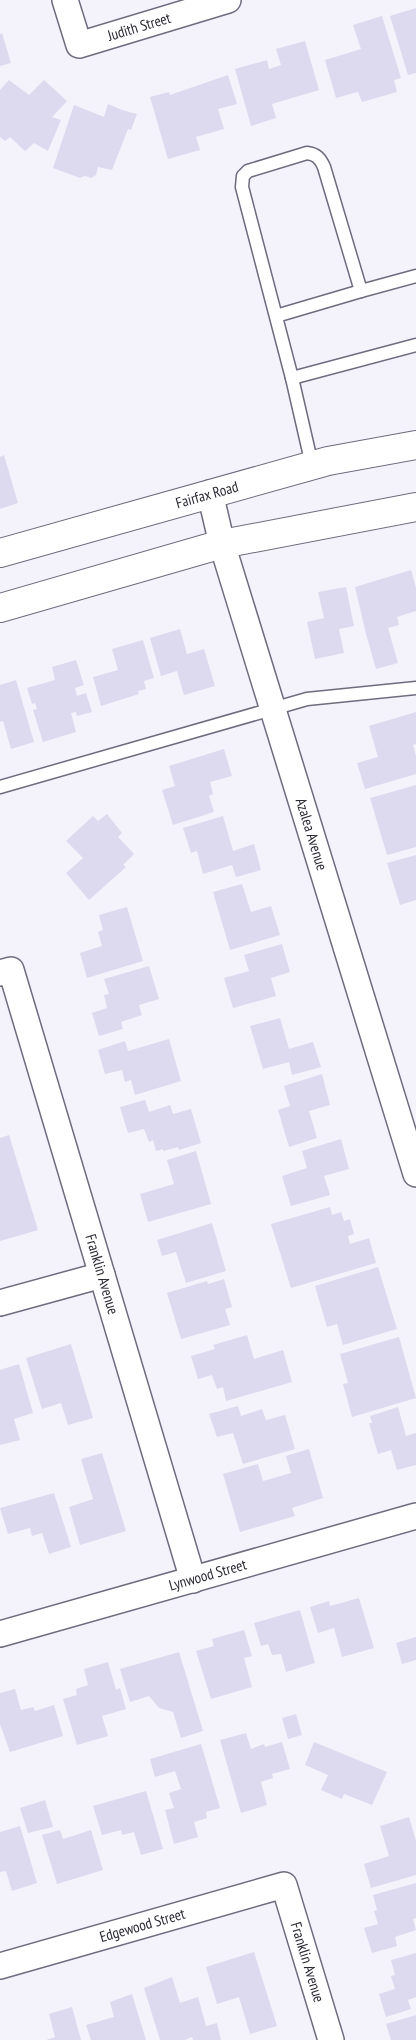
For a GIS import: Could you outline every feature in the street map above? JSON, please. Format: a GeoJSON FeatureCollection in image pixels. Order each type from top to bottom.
{"type":"FeatureCollection","features":[{"type":"Feature","properties":{"kind":"main road","name":"Fairfax Road"},"geometry":{"type":"LineString","coordinates":[[0,552],[312,465],[416,445]]}},
{"type":"Feature","properties":{"kind":"main road"},"geometry":{"type":"LineString","coordinates":[[0,608],[222,544],[416,506]]}},
{"type":"Feature","properties":{"kind":"street","name":"Judith Street"},"geometry":{"type":"LineString","coordinates":[[65,0],[79,45],[228,0]]}},
{"type":"Feature","properties":{"kind":"street","name":"Azalea Avenue"},"geometry":{"type":"LineString","coordinates":[[210,493],[222,544],[416,1174]]}},
{"type":"Feature","properties":{"kind":"street","name":"Franklin Avenue"},"geometry":{"type":"LineString","coordinates":[[5,971],[102,1274],[193,1580]]}},
{"type":"Feature","properties":{"kind":"street"},"geometry":{"type":"LineString","coordinates":[[0,1304],[102,1274]]}},
{"type":"Feature","properties":{"kind":"street","name":"Lynwood Street"},"geometry":{"type":"LineString","coordinates":[[0,1634],[416,1516]]}},
{"type":"Feature","properties":{"kind":"street","name":"Franklin Avenue"},"geometry":{"type":"LineString","coordinates":[[284,1885],[331,2040]]}},
{"type":"Feature","properties":{"kind":"street","name":"Edgewood Street"},"geometry":{"type":"LineString","coordinates":[[0,1966],[284,1885]]}},
{"type":"Feature","properties":{"kind":"lane"},"geometry":{"type":"LineString","coordinates":[[312,465],[292,378],[242,187],[243,176],[248,171],[307,153],[314,154],[321,160],[361,291]]}},
{"type":"Feature","properties":{"kind":"lane"},"geometry":{"type":"LineString","coordinates":[[276,316],[416,276]]}},
{"type":"Feature","properties":{"kind":"lane"},"geometry":{"type":"LineString","coordinates":[[292,378],[416,345]]}},
{"type":"Feature","properties":{"kind":"lane"},"geometry":{"type":"LineString","coordinates":[[0,787],[307,699],[416,688]]}},
{"type":"Feature","properties":{"kind":"building"},"geometry":{"type":"Polygon","coordinates":[[[416,8],[416,73],[408,75],[390,16],[416,8]]]}},
{"type":"Feature","properties":{"kind":"building"},"geometry":{"type":"Polygon","coordinates":[[[382,16],[401,78],[394,80],[397,92],[362,102],[358,92],[336,98],[325,60],[361,49],[353,25],[382,16]]]}},
{"type":"Feature","properties":{"kind":"building"},"geometry":{"type":"Polygon","coordinates":[[[2,33],[11,63],[0,66],[0,34],[2,33]]]}},
{"type":"Feature","properties":{"kind":"building"},"geometry":{"type":"Polygon","coordinates":[[[305,41],[319,90],[272,104],[276,118],[251,126],[235,69],[267,60],[269,69],[281,65],[276,49],[305,41]]]}},
{"type":"Feature","properties":{"kind":"building"},"geometry":{"type":"Polygon","coordinates":[[[228,75],[237,104],[218,109],[224,129],[196,137],[200,150],[168,159],[150,97],[169,92],[170,95],[228,75]]]}},
{"type":"Feature","properties":{"kind":"building"},"geometry":{"type":"Polygon","coordinates":[[[9,80],[29,95],[44,80],[67,101],[52,117],[61,120],[48,151],[34,143],[25,151],[10,137],[5,141],[0,137],[0,90],[9,80]]]}},
{"type":"Feature","properties":{"kind":"building"},"geometry":{"type":"Polygon","coordinates":[[[108,104],[137,114],[131,130],[128,129],[112,170],[98,167],[96,175],[91,178],[85,176],[80,178],[53,168],[74,105],[104,117],[108,104]]]}},
{"type":"Feature","properties":{"kind":"building"},"geometry":{"type":"Polygon","coordinates":[[[4,455],[18,503],[0,509],[0,457],[4,455]]]}},
{"type":"Feature","properties":{"kind":"building"},"geometry":{"type":"Polygon","coordinates":[[[411,570],[416,588],[416,611],[397,617],[399,625],[388,628],[398,663],[376,669],[355,587],[411,570]]]}},
{"type":"Feature","properties":{"kind":"building"},"geometry":{"type":"Polygon","coordinates":[[[346,587],[354,626],[339,629],[344,653],[315,659],[307,622],[324,618],[318,592],[346,587]]]}},
{"type":"Feature","properties":{"kind":"building"},"geometry":{"type":"Polygon","coordinates":[[[180,629],[187,654],[204,649],[215,686],[184,695],[177,671],[161,676],[150,638],[180,629]]]}},
{"type":"Feature","properties":{"kind":"building"},"geometry":{"type":"Polygon","coordinates":[[[143,640],[154,678],[144,681],[146,689],[138,691],[139,694],[101,706],[93,677],[118,670],[112,649],[143,640]]]}},
{"type":"Feature","properties":{"kind":"building"},"geometry":{"type":"Polygon","coordinates":[[[76,660],[84,685],[75,688],[77,696],[86,693],[92,712],[77,716],[76,712],[71,713],[76,732],[43,742],[33,710],[37,709],[35,703],[32,704],[27,688],[55,680],[52,667],[76,660]]]}},
{"type":"Feature","properties":{"kind":"building"},"geometry":{"type":"Polygon","coordinates":[[[16,680],[34,742],[11,749],[3,721],[0,722],[0,685],[16,680]]]}},
{"type":"Feature","properties":{"kind":"building"},"geometry":{"type":"Polygon","coordinates":[[[416,712],[416,744],[413,745],[416,756],[416,774],[365,789],[357,763],[378,757],[369,726],[416,712]]]}},
{"type":"Feature","properties":{"kind":"building"},"geometry":{"type":"Polygon","coordinates":[[[224,749],[232,776],[210,782],[213,794],[209,796],[214,812],[173,825],[162,790],[175,786],[169,766],[224,749]]]}},
{"type":"Feature","properties":{"kind":"building"},"geometry":{"type":"Polygon","coordinates":[[[416,785],[416,847],[387,855],[370,798],[416,785]]]}},
{"type":"Feature","properties":{"kind":"building"},"geometry":{"type":"Polygon","coordinates":[[[107,814],[122,833],[118,837],[134,854],[123,865],[126,867],[89,900],[66,873],[83,858],[66,841],[93,816],[98,821],[107,814]]]}},
{"type":"Feature","properties":{"kind":"building"},"geometry":{"type":"Polygon","coordinates":[[[223,816],[233,851],[254,844],[261,870],[236,877],[232,865],[203,874],[197,851],[191,853],[183,828],[223,816]]]}},
{"type":"Feature","properties":{"kind":"building"},"geometry":{"type":"Polygon","coordinates":[[[416,855],[416,900],[400,905],[387,863],[416,855]]]}},
{"type":"Feature","properties":{"kind":"building"},"geometry":{"type":"Polygon","coordinates":[[[242,884],[251,912],[271,906],[280,935],[230,950],[213,892],[242,884]]]}},
{"type":"Feature","properties":{"kind":"building"},"geometry":{"type":"Polygon","coordinates":[[[127,907],[143,961],[87,978],[80,953],[102,946],[98,932],[103,930],[99,915],[127,907]]]}},
{"type":"Feature","properties":{"kind":"building"},"geometry":{"type":"Polygon","coordinates":[[[282,944],[290,972],[271,978],[276,996],[233,1008],[224,978],[249,971],[244,955],[282,944]]]}},
{"type":"Feature","properties":{"kind":"building"},"geometry":{"type":"Polygon","coordinates":[[[149,966],[159,999],[139,1005],[142,1015],[121,1022],[123,1029],[99,1036],[92,1013],[107,1008],[104,995],[109,994],[104,979],[149,966]]]}},
{"type":"Feature","properties":{"kind":"building"},"geometry":{"type":"Polygon","coordinates":[[[280,1018],[289,1049],[313,1042],[321,1067],[292,1075],[289,1062],[263,1069],[250,1026],[280,1018]]]}},
{"type":"Feature","properties":{"kind":"building"},"geometry":{"type":"Polygon","coordinates":[[[169,1039],[181,1081],[135,1095],[131,1080],[125,1082],[122,1070],[105,1074],[98,1050],[125,1041],[128,1051],[169,1039]]]}},
{"type":"Feature","properties":{"kind":"building"},"geometry":{"type":"Polygon","coordinates":[[[322,1074],[330,1105],[309,1111],[317,1138],[289,1147],[278,1110],[290,1106],[284,1086],[322,1074]]]}},
{"type":"Feature","properties":{"kind":"building"},"geometry":{"type":"Polygon","coordinates":[[[145,1100],[149,1112],[170,1105],[173,1114],[191,1109],[201,1143],[179,1150],[178,1147],[156,1151],[153,1140],[149,1142],[144,1129],[128,1133],[120,1107],[145,1100]]]}},
{"type":"Feature","properties":{"kind":"building"},"geometry":{"type":"Polygon","coordinates":[[[9,1135],[38,1230],[0,1241],[0,1138],[9,1135]]]}},
{"type":"Feature","properties":{"kind":"building"},"geometry":{"type":"Polygon","coordinates":[[[341,1139],[349,1169],[324,1176],[330,1195],[291,1206],[282,1176],[307,1168],[302,1151],[341,1139]]]}},
{"type":"Feature","properties":{"kind":"building"},"geometry":{"type":"Polygon","coordinates":[[[196,1151],[211,1204],[148,1222],[140,1194],[174,1184],[167,1160],[196,1151]]]}},
{"type":"Feature","properties":{"kind":"building"},"geometry":{"type":"Polygon","coordinates":[[[330,1207],[332,1215],[341,1212],[344,1221],[350,1219],[354,1234],[348,1236],[350,1244],[369,1238],[376,1263],[291,1288],[271,1224],[330,1207]]]}},
{"type":"Feature","properties":{"kind":"building"},"geometry":{"type":"Polygon","coordinates":[[[212,1223],[226,1271],[186,1283],[176,1252],[162,1256],[157,1240],[212,1223]]]}},
{"type":"Feature","properties":{"kind":"building"},"geometry":{"type":"Polygon","coordinates":[[[378,1267],[397,1329],[343,1345],[337,1324],[327,1327],[315,1286],[378,1267]]]}},
{"type":"Feature","properties":{"kind":"building"},"geometry":{"type":"Polygon","coordinates":[[[224,1279],[232,1307],[225,1309],[230,1325],[181,1339],[167,1293],[207,1281],[208,1284],[224,1279]]]}},
{"type":"Feature","properties":{"kind":"building"},"geometry":{"type":"Polygon","coordinates":[[[247,1335],[254,1359],[283,1350],[292,1382],[226,1401],[223,1387],[217,1389],[212,1375],[198,1379],[191,1356],[215,1349],[213,1345],[247,1335]]]}},
{"type":"Feature","properties":{"kind":"building"},"geometry":{"type":"Polygon","coordinates":[[[399,1337],[416,1398],[352,1417],[343,1384],[348,1383],[340,1354],[399,1337]]]}},
{"type":"Feature","properties":{"kind":"building"},"geometry":{"type":"Polygon","coordinates":[[[71,1344],[93,1418],[68,1425],[61,1403],[42,1409],[26,1358],[71,1344]]]}},
{"type":"Feature","properties":{"kind":"building"},"geometry":{"type":"Polygon","coordinates":[[[19,1364],[33,1413],[14,1419],[20,1440],[0,1445],[0,1370],[19,1364]]]}},
{"type":"Feature","properties":{"kind":"building"},"geometry":{"type":"Polygon","coordinates":[[[238,1406],[241,1416],[262,1409],[266,1420],[285,1415],[295,1449],[243,1464],[233,1433],[217,1437],[209,1414],[238,1406]]]}},
{"type":"Feature","properties":{"kind":"building"},"geometry":{"type":"Polygon","coordinates":[[[398,1407],[406,1436],[416,1433],[416,1465],[397,1470],[391,1450],[378,1454],[369,1423],[372,1423],[370,1416],[398,1407]]]}},
{"type":"Feature","properties":{"kind":"building"},"geometry":{"type":"Polygon","coordinates":[[[309,1449],[323,1498],[292,1508],[295,1516],[240,1532],[223,1474],[258,1464],[263,1481],[291,1473],[286,1456],[309,1449]]]}},
{"type":"Feature","properties":{"kind":"building"},"geometry":{"type":"Polygon","coordinates":[[[102,1453],[126,1531],[80,1545],[69,1507],[93,1499],[81,1459],[102,1453]]]}},
{"type":"Feature","properties":{"kind":"building"},"geometry":{"type":"Polygon","coordinates":[[[54,1493],[71,1547],[49,1554],[42,1533],[32,1536],[30,1528],[8,1534],[0,1508],[54,1493]]]}},
{"type":"Feature","properties":{"kind":"building"},"geometry":{"type":"Polygon","coordinates":[[[359,1598],[374,1648],[342,1657],[334,1628],[318,1633],[310,1607],[329,1601],[330,1606],[359,1598]]]}},
{"type":"Feature","properties":{"kind":"building"},"geometry":{"type":"Polygon","coordinates":[[[300,1610],[315,1663],[286,1672],[281,1654],[272,1655],[268,1644],[261,1646],[254,1623],[300,1610]]]}},
{"type":"Feature","properties":{"kind":"building"},"geometry":{"type":"Polygon","coordinates":[[[244,1630],[252,1656],[244,1658],[252,1687],[211,1699],[196,1651],[214,1646],[212,1639],[244,1630]]]}},
{"type":"Feature","properties":{"kind":"building"},"geometry":{"type":"Polygon","coordinates":[[[416,1637],[416,1660],[402,1664],[396,1643],[416,1637]]]}},
{"type":"Feature","properties":{"kind":"building"},"geometry":{"type":"Polygon","coordinates":[[[179,1652],[203,1731],[181,1738],[173,1712],[159,1708],[149,1696],[130,1702],[120,1669],[179,1652]]]}},
{"type":"Feature","properties":{"kind":"building"},"geometry":{"type":"Polygon","coordinates":[[[108,1662],[116,1690],[120,1688],[126,1709],[102,1716],[108,1736],[77,1745],[63,1699],[77,1695],[76,1689],[88,1685],[84,1669],[108,1662]]]}},
{"type":"Feature","properties":{"kind":"building"},"geometry":{"type":"Polygon","coordinates":[[[15,1689],[21,1710],[33,1707],[35,1711],[54,1705],[63,1736],[10,1752],[0,1724],[0,1693],[15,1689]]]}},
{"type":"Feature","properties":{"kind":"building"},"geometry":{"type":"Polygon","coordinates":[[[296,1714],[302,1735],[288,1739],[282,1718],[296,1714]]]}},
{"type":"Feature","properties":{"kind":"building"},"geometry":{"type":"Polygon","coordinates":[[[246,1733],[251,1749],[264,1744],[265,1747],[282,1742],[290,1769],[272,1774],[273,1778],[261,1782],[267,1805],[241,1813],[220,1740],[246,1733]]]}},
{"type":"Feature","properties":{"kind":"building"},"geometry":{"type":"Polygon","coordinates":[[[314,1742],[387,1772],[372,1805],[344,1794],[342,1799],[321,1790],[328,1775],[305,1765],[314,1742]]]}},
{"type":"Feature","properties":{"kind":"building"},"geometry":{"type":"Polygon","coordinates":[[[201,1744],[220,1808],[206,1812],[207,1818],[194,1822],[198,1837],[174,1844],[165,1810],[174,1808],[169,1793],[181,1789],[175,1771],[155,1777],[150,1759],[201,1744]]]}},
{"type":"Feature","properties":{"kind":"building"},"geometry":{"type":"Polygon","coordinates":[[[146,1791],[163,1849],[141,1855],[134,1832],[122,1835],[121,1830],[102,1835],[93,1806],[146,1791]]]}},
{"type":"Feature","properties":{"kind":"building"},"geometry":{"type":"Polygon","coordinates":[[[45,1800],[53,1827],[28,1833],[20,1808],[45,1800]]]}},
{"type":"Feature","properties":{"kind":"building"},"geometry":{"type":"Polygon","coordinates":[[[409,1817],[416,1841],[416,1875],[371,1888],[364,1864],[389,1856],[380,1826],[409,1817]]]}},
{"type":"Feature","properties":{"kind":"building"},"geometry":{"type":"Polygon","coordinates":[[[20,1826],[37,1883],[12,1891],[6,1871],[0,1872],[0,1832],[20,1826]]]}},
{"type":"Feature","properties":{"kind":"building"},"geometry":{"type":"Polygon","coordinates":[[[60,1830],[63,1839],[91,1830],[103,1870],[57,1884],[42,1835],[60,1830]]]}},
{"type":"Feature","properties":{"kind":"building"},"geometry":{"type":"Polygon","coordinates":[[[416,1883],[416,1918],[413,1919],[416,1930],[395,1937],[397,1946],[372,1953],[364,1928],[378,1924],[374,1911],[377,1910],[373,1895],[416,1883]]]}},
{"type":"Feature","properties":{"kind":"building"},"geometry":{"type":"Polygon","coordinates":[[[254,1952],[277,2026],[250,2034],[239,1997],[217,2004],[206,1967],[254,1952]]]}},
{"type":"Feature","properties":{"kind":"building"},"geometry":{"type":"Polygon","coordinates":[[[416,1953],[416,1997],[408,2000],[411,2009],[386,2017],[379,1994],[395,1989],[391,1976],[395,1975],[391,1960],[416,1953]]]}},
{"type":"Feature","properties":{"kind":"building"},"geometry":{"type":"Polygon","coordinates":[[[172,1977],[180,2003],[198,1997],[206,2026],[217,2023],[221,2040],[193,2040],[192,2037],[185,2040],[160,2040],[144,1988],[172,1977]]]}},
{"type":"Feature","properties":{"kind":"building"},"geometry":{"type":"Polygon","coordinates":[[[132,1994],[146,2040],[91,2040],[86,2025],[114,2017],[110,2002],[132,1994]]]}},
{"type":"Feature","properties":{"kind":"building"},"geometry":{"type":"Polygon","coordinates":[[[72,2007],[81,2040],[46,2040],[55,2037],[49,2014],[72,2007]]]}},
{"type":"Feature","properties":{"kind":"building"},"geometry":{"type":"Polygon","coordinates":[[[416,2015],[416,2040],[391,2040],[386,2024],[416,2015]]]}}]}
